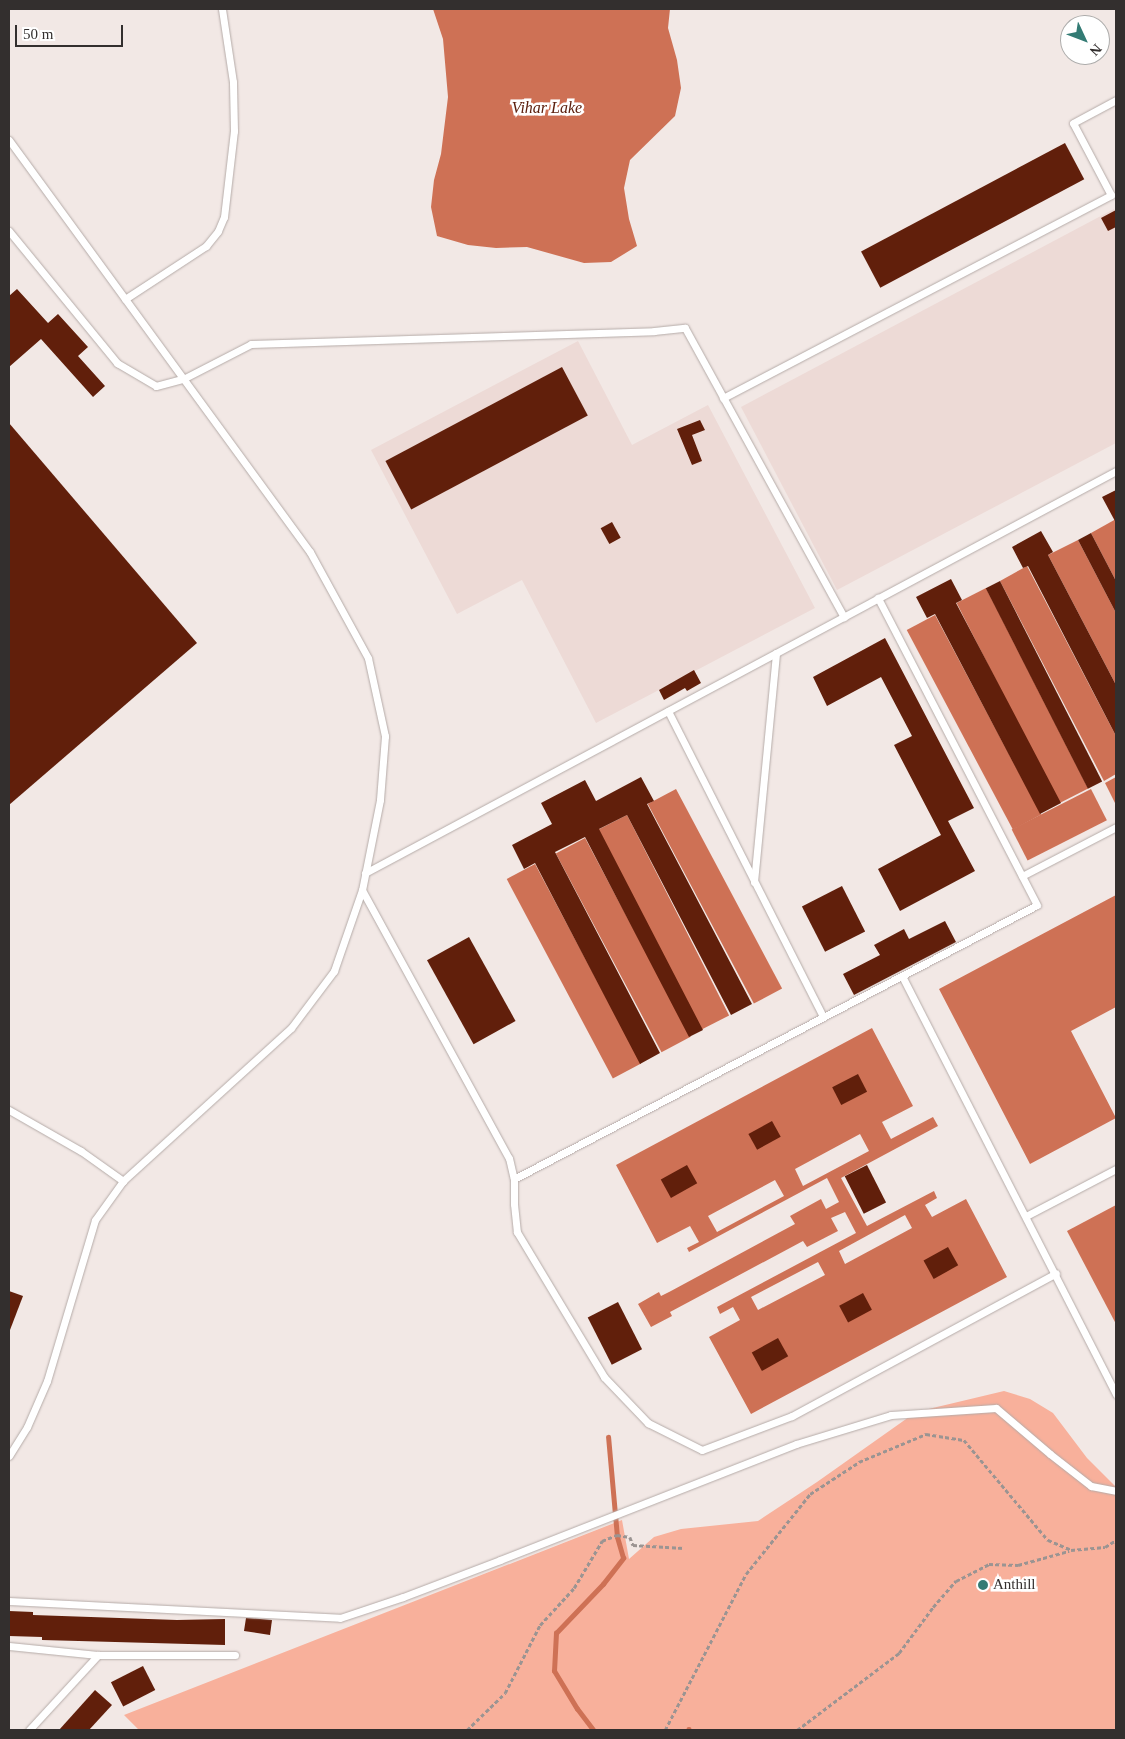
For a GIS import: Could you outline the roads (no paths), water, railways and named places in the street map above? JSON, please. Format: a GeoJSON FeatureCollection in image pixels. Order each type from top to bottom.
{"type":"FeatureCollection","features":[{"type":"Feature","properties":{"kind":"lane"},"geometry":{"type":"LineString","coordinates":[[125,299],[206,246],[218,231],[224,217],[234,131],[234,82],[222,9]]}},
{"type":"Feature","properties":{"kind":"lane"},"geometry":{"type":"LineString","coordinates":[[723,398],[1111,194],[1073,123],[1116,100]]}},
{"type":"Feature","properties":{"kind":"lane"},"geometry":{"type":"LineString","coordinates":[[9,140],[20,158],[183,380],[260,481],[310,552],[368,658],[385,736],[380,800],[362,890],[334,972],[291,1028],[123,1181],[96,1220],[47,1381],[27,1427],[9,1456]]}},
{"type":"Feature","properties":{"kind":"lane"},"geometry":{"type":"LineString","coordinates":[[9,231],[117,364],[156,386],[183,380],[251,344],[685,328],[844,617]]}},
{"type":"Feature","properties":{"kind":"lane"},"geometry":{"type":"LineString","coordinates":[[365,873],[1116,471]]}},
{"type":"Feature","properties":{"kind":"lane"},"geometry":{"type":"LineString","coordinates":[[514,1179],[1037,905],[878,598]]}},
{"type":"Feature","properties":{"kind":"lane"},"geometry":{"type":"LineString","coordinates":[[754,882],[776,653]]}},
{"type":"Feature","properties":{"kind":"lane"},"geometry":{"type":"LineString","coordinates":[[668,711],[822,1017]]}},
{"type":"Feature","properties":{"kind":"lane"},"geometry":{"type":"LineString","coordinates":[[1022,876],[1116,827]]}},
{"type":"Feature","properties":{"kind":"lane"},"geometry":{"type":"LineString","coordinates":[[362,890],[509,1158],[514,1179],[517,1232],[604,1376],[648,1424],[702,1450],[792,1416],[1056,1273]]}},
{"type":"Feature","properties":{"kind":"lane"},"geometry":{"type":"LineString","coordinates":[[902,976],[1056,1273],[1116,1395]]}},
{"type":"Feature","properties":{"kind":"lane"},"geometry":{"type":"LineString","coordinates":[[9,1110],[81,1150],[123,1181]]}},
{"type":"Feature","properties":{"kind":"lane"},"geometry":{"type":"LineString","coordinates":[[1026,1216],[1116,1169]]}},
{"type":"Feature","properties":{"kind":"lane"},"geometry":{"type":"LineString","coordinates":[[9,1601],[340,1618],[403,1597],[500,1560],[796,1444],[891,1415],[996,1408],[1091,1486],[1116,1491]]}},
{"type":"Feature","properties":{"kind":"lane"},"geometry":{"type":"LineString","coordinates":[[9,1646],[98,1655],[235,1655]]}},
{"type":"Feature","properties":{"kind":"lane"},"geometry":{"type":"LineString","coordinates":[[29,1730],[98,1655]]}},
{"type":"Feature","properties":{"kind":"water","name":"Vihar Lake"},"geometry":{"type":"Polygon","coordinates":[[[433,9],[670,9],[668,28],[677,60],[681,88],[675,116],[630,160],[624,188],[629,219],[637,246],[611,262],[584,263],[527,247],[496,248],[468,245],[437,236],[431,207],[434,180],[441,154],[448,97],[443,39],[433,9]]]}},
{"type":"Feature","properties":{"kind":"water"},"geometry":{"type":"Polygon","coordinates":[[[1116,519],[1116,581],[1091,533],[1116,519]]]}},
{"type":"Feature","properties":{"kind":"water"},"geometry":{"type":"Polygon","coordinates":[[[1078,540],[1116,613],[1116,685],[1048,555],[1078,540]]]}},
{"type":"Feature","properties":{"kind":"water"},"geometry":{"type":"Polygon","coordinates":[[[1027,566],[1116,736],[1116,774],[1104,781],[1000,581],[1027,566]]]}},
{"type":"Feature","properties":{"kind":"water"},"geometry":{"type":"Polygon","coordinates":[[[986,588],[1088,788],[1059,803],[957,603],[986,588]]]}},
{"type":"Feature","properties":{"kind":"water"},"geometry":{"type":"Polygon","coordinates":[[[935,615],[1041,815],[1013,830],[907,630],[935,615]]]}},
{"type":"Feature","properties":{"kind":"water"},"geometry":{"type":"Polygon","coordinates":[[[1116,777],[1116,805],[1105,783],[1116,777]]]}},
{"type":"Feature","properties":{"kind":"water"},"geometry":{"type":"Polygon","coordinates":[[[676,789],[782,989],[754,1004],[648,804],[676,789]]]}},
{"type":"Feature","properties":{"kind":"water"},"geometry":{"type":"Polygon","coordinates":[[[1091,789],[1107,820],[1028,861],[1012,829],[1091,789]]]}},
{"type":"Feature","properties":{"kind":"water"},"geometry":{"type":"Polygon","coordinates":[[[627,815],[729,1015],[701,1030],[598,830],[627,815]]]}},
{"type":"Feature","properties":{"kind":"water"},"geometry":{"type":"Polygon","coordinates":[[[585,838],[691,1037],[661,1052],[556,853],[585,838]]]}},
{"type":"Feature","properties":{"kind":"water"},"geometry":{"type":"Polygon","coordinates":[[[535,864],[641,1064],[613,1079],[507,879],[535,864]]]}},
{"type":"Feature","properties":{"kind":"water"},"geometry":{"type":"Polygon","coordinates":[[[1116,895],[1116,1007],[1071,1031],[1116,1118],[1030,1164],[939,989],[1116,895]]]}},
{"type":"Feature","properties":{"kind":"water"},"geometry":{"type":"Polygon","coordinates":[[[872,1028],[913,1106],[882,1122],[891,1139],[933,1117],[938,1126],[841,1178],[867,1226],[934,1191],[937,1198],[925,1205],[932,1217],[966,1199],[1007,1277],[751,1414],[709,1337],[740,1320],[733,1307],[720,1314],[717,1307],[856,1233],[845,1212],[831,1218],[838,1231],[807,1247],[803,1241],[670,1312],[672,1316],[651,1327],[638,1304],[659,1292],[661,1296],[671,1291],[795,1224],[790,1216],[821,1199],[826,1209],[839,1202],[827,1178],[689,1252],[687,1248],[699,1242],[690,1226],[657,1243],[616,1165],[872,1028]],[[860,1134],[795,1169],[803,1186],[869,1151],[860,1134]],[[775,1180],[708,1216],[717,1232],[784,1196],[775,1180]],[[905,1215],[839,1251],[845,1264],[912,1228],[905,1215]],[[818,1262],[751,1297],[758,1310],[825,1275],[818,1262]]]}},
{"type":"Feature","properties":{"kind":"water"},"geometry":{"type":"Polygon","coordinates":[[[1116,1205],[1116,1324],[1067,1231],[1116,1205]]]}},
{"type":"Feature","properties":{"kind":"waterway"},"geometry":{"type":"LineString","coordinates":[[593,1730],[577,1709],[554,1671],[556,1633],[603,1584],[623,1558],[617,1537],[608,1437]]}},
{"type":"Feature","properties":{"kind":"place","name":"Anthill"},"geometry":{"type":"Point","coordinates":[983,1585]}}]}
